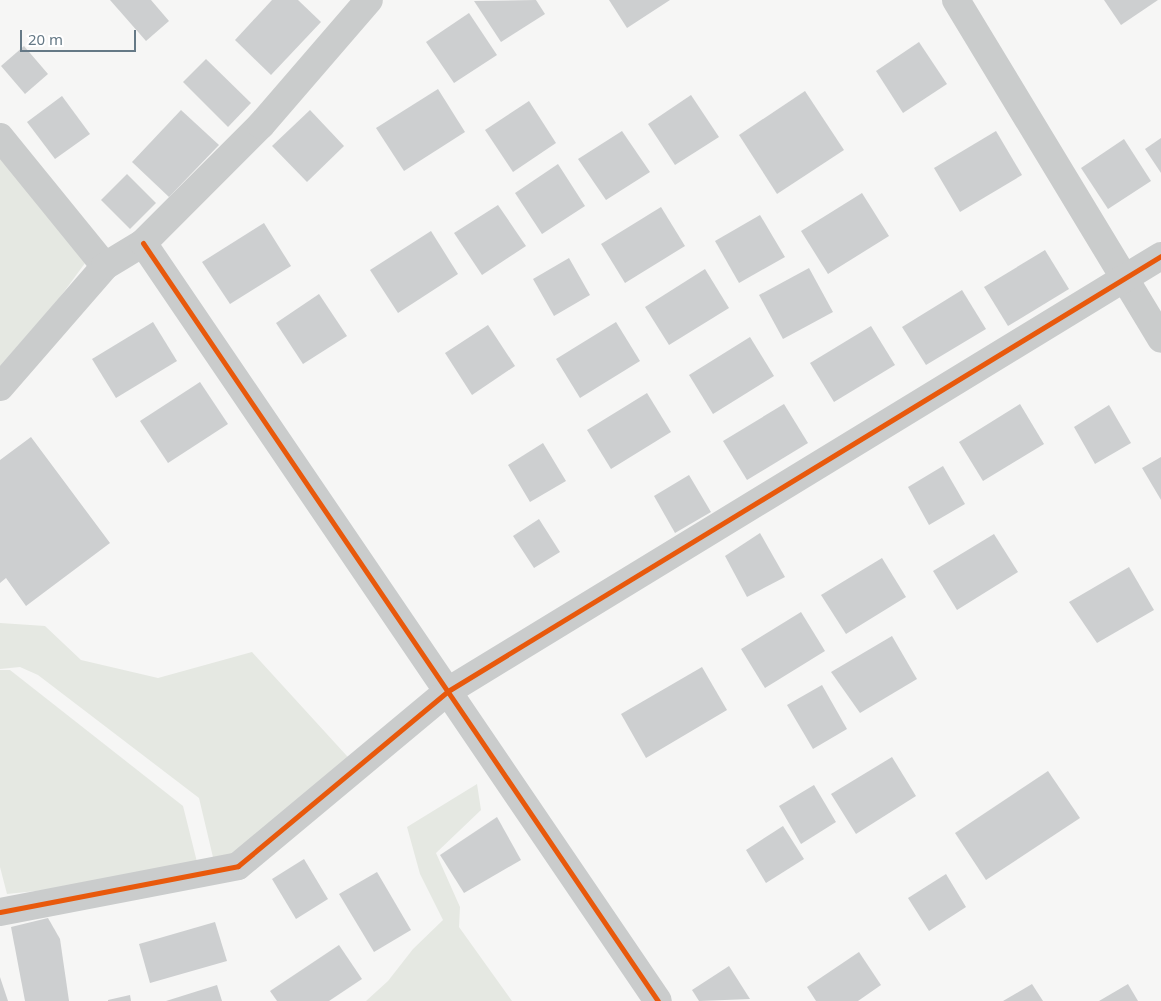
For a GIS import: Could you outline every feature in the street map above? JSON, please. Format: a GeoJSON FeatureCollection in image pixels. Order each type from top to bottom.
{"type":"FeatureCollection","features":[{"type":"Feature","properties":{"kind":"street"},"geometry":{"type":"LineString","coordinates":[[0,387],[105,266],[143,243],[261,125],[369,0]]}},
{"type":"Feature","properties":{"kind":"street"},"geometry":{"type":"LineString","coordinates":[[956,0],[1161,339]]}},
{"type":"Feature","properties":{"kind":"street"},"geometry":{"type":"LineString","coordinates":[[0,137],[105,266]]}},
{"type":"Feature","properties":{"kind":"street"},"geometry":{"type":"LineString","coordinates":[[143,243],[658,1001]]}},
{"type":"Feature","properties":{"kind":"street"},"geometry":{"type":"LineString","coordinates":[[0,912],[238,866],[448,691],[1161,256]]}},
{"type":"Feature","properties":{"kind":"shaded area"},"geometry":{"type":"Polygon","coordinates":[[[0,143],[88,259],[58,300],[0,366],[0,143]]]}},
{"type":"Feature","properties":{"kind":"shaded area"},"geometry":{"type":"Polygon","coordinates":[[[0,623],[45,626],[81,660],[158,678],[252,652],[357,767],[216,870],[199,798],[38,675],[20,667],[0,669],[0,623]]]}},
{"type":"Feature","properties":{"kind":"shaded area"},"geometry":{"type":"Polygon","coordinates":[[[0,670],[10,670],[183,806],[200,874],[7,894],[0,867],[0,670]]]}},
{"type":"Feature","properties":{"kind":"shaded area"},"geometry":{"type":"Polygon","coordinates":[[[477,784],[481,810],[436,853],[460,907],[459,927],[512,1001],[366,1001],[388,981],[413,949],[443,920],[420,874],[407,827],[477,784]]]}},
{"type":"Feature","properties":{"kind":"building"},"geometry":{"type":"Polygon","coordinates":[[[110,0],[151,0],[169,21],[146,41],[110,0]]]}},
{"type":"Feature","properties":{"kind":"building"},"geometry":{"type":"Polygon","coordinates":[[[272,0],[298,0],[321,22],[271,75],[235,40],[272,0]]]}},
{"type":"Feature","properties":{"kind":"building"},"geometry":{"type":"Polygon","coordinates":[[[536,0],[545,14],[501,42],[474,1],[536,0]]]}},
{"type":"Feature","properties":{"kind":"building"},"geometry":{"type":"Polygon","coordinates":[[[609,0],[670,0],[627,28],[609,0]]]}},
{"type":"Feature","properties":{"kind":"building"},"geometry":{"type":"Polygon","coordinates":[[[1104,0],[1158,0],[1121,25],[1104,0]]]}},
{"type":"Feature","properties":{"kind":"building"},"geometry":{"type":"Polygon","coordinates":[[[469,13],[497,55],[454,83],[426,42],[469,13]]]}},
{"type":"Feature","properties":{"kind":"building"},"geometry":{"type":"Polygon","coordinates":[[[919,42],[947,84],[903,113],[876,71],[919,42]]]}},
{"type":"Feature","properties":{"kind":"building"},"geometry":{"type":"Polygon","coordinates":[[[24,46],[48,74],[25,94],[1,66],[24,46]]]}},
{"type":"Feature","properties":{"kind":"building"},"geometry":{"type":"Polygon","coordinates":[[[206,59],[251,103],[228,127],[183,82],[206,59]]]}},
{"type":"Feature","properties":{"kind":"building"},"geometry":{"type":"Polygon","coordinates":[[[438,89],[465,132],[404,171],[376,128],[438,89]]]}},
{"type":"Feature","properties":{"kind":"building"},"geometry":{"type":"Polygon","coordinates":[[[805,91],[844,150],[777,194],[739,135],[805,91]]]}},
{"type":"Feature","properties":{"kind":"building"},"geometry":{"type":"Polygon","coordinates":[[[691,95],[719,137],[675,165],[648,124],[691,95]]]}},
{"type":"Feature","properties":{"kind":"building"},"geometry":{"type":"Polygon","coordinates":[[[62,96],[90,134],[55,159],[27,122],[62,96]]]}},
{"type":"Feature","properties":{"kind":"building"},"geometry":{"type":"Polygon","coordinates":[[[529,101],[556,143],[513,172],[485,130],[529,101]]]}},
{"type":"Feature","properties":{"kind":"building"},"geometry":{"type":"Polygon","coordinates":[[[181,110],[219,145],[169,197],[132,162],[181,110]]]}},
{"type":"Feature","properties":{"kind":"building"},"geometry":{"type":"Polygon","coordinates":[[[310,110],[344,146],[307,182],[272,146],[310,110]]]}},
{"type":"Feature","properties":{"kind":"building"},"geometry":{"type":"Polygon","coordinates":[[[622,131],[650,172],[606,200],[578,159],[622,131]]]}},
{"type":"Feature","properties":{"kind":"building"},"geometry":{"type":"Polygon","coordinates":[[[996,131],[1022,175],[960,212],[934,168],[996,131]]]}},
{"type":"Feature","properties":{"kind":"building"},"geometry":{"type":"Polygon","coordinates":[[[1161,138],[1161,173],[1145,149],[1161,138]]]}},
{"type":"Feature","properties":{"kind":"building"},"geometry":{"type":"Polygon","coordinates":[[[1124,139],[1151,181],[1108,209],[1081,168],[1124,139]]]}},
{"type":"Feature","properties":{"kind":"building"},"geometry":{"type":"Polygon","coordinates":[[[558,164],[585,206],[542,234],[515,193],[558,164]]]}},
{"type":"Feature","properties":{"kind":"building"},"geometry":{"type":"Polygon","coordinates":[[[127,174],[156,203],[130,229],[101,200],[127,174]]]}},
{"type":"Feature","properties":{"kind":"building"},"geometry":{"type":"Polygon","coordinates":[[[862,193],[889,236],[828,274],[801,231],[862,193]]]}},
{"type":"Feature","properties":{"kind":"building"},"geometry":{"type":"Polygon","coordinates":[[[498,205],[526,246],[482,275],[454,233],[498,205]]]}},
{"type":"Feature","properties":{"kind":"building"},"geometry":{"type":"Polygon","coordinates":[[[661,207],[685,246],[625,283],[601,244],[661,207]]]}},
{"type":"Feature","properties":{"kind":"building"},"geometry":{"type":"Polygon","coordinates":[[[760,215],[785,257],[739,283],[715,241],[760,215]]]}},
{"type":"Feature","properties":{"kind":"building"},"geometry":{"type":"Polygon","coordinates":[[[264,223],[291,266],[230,304],[202,262],[264,223]]]}},
{"type":"Feature","properties":{"kind":"building"},"geometry":{"type":"Polygon","coordinates":[[[431,231],[458,274],[398,313],[370,270],[431,231]]]}},
{"type":"Feature","properties":{"kind":"building"},"geometry":{"type":"Polygon","coordinates":[[[1045,250],[1069,289],[1008,326],[984,287],[1045,250]]]}},
{"type":"Feature","properties":{"kind":"building"},"geometry":{"type":"Polygon","coordinates":[[[569,258],[590,295],[554,316],[533,279],[569,258]]]}},
{"type":"Feature","properties":{"kind":"building"},"geometry":{"type":"Polygon","coordinates":[[[809,268],[833,312],[783,339],[759,295],[809,268]]]}},
{"type":"Feature","properties":{"kind":"building"},"geometry":{"type":"Polygon","coordinates":[[[705,269],[729,308],[669,345],[645,307],[705,269]]]}},
{"type":"Feature","properties":{"kind":"building"},"geometry":{"type":"Polygon","coordinates":[[[962,290],[986,329],[926,365],[902,327],[962,290]]]}},
{"type":"Feature","properties":{"kind":"building"},"geometry":{"type":"Polygon","coordinates":[[[319,294],[347,336],[303,364],[276,323],[319,294]]]}},
{"type":"Feature","properties":{"kind":"building"},"geometry":{"type":"Polygon","coordinates":[[[153,322],[177,361],[116,398],[92,359],[153,322]]]}},
{"type":"Feature","properties":{"kind":"building"},"geometry":{"type":"Polygon","coordinates":[[[616,322],[640,361],[580,398],[556,359],[616,322]]]}},
{"type":"Feature","properties":{"kind":"building"},"geometry":{"type":"Polygon","coordinates":[[[488,325],[515,366],[472,395],[445,353],[488,325]]]}},
{"type":"Feature","properties":{"kind":"building"},"geometry":{"type":"Polygon","coordinates":[[[871,326],[895,365],[834,402],[810,363],[871,326]]]}},
{"type":"Feature","properties":{"kind":"building"},"geometry":{"type":"Polygon","coordinates":[[[750,337],[774,376],[713,414],[689,375],[750,337]]]}},
{"type":"Feature","properties":{"kind":"building"},"geometry":{"type":"Polygon","coordinates":[[[200,382],[228,424],[168,463],[140,421],[200,382]]]}},
{"type":"Feature","properties":{"kind":"building"},"geometry":{"type":"Polygon","coordinates":[[[647,393],[671,432],[611,469],[587,430],[647,393]]]}},
{"type":"Feature","properties":{"kind":"building"},"geometry":{"type":"Polygon","coordinates":[[[784,404],[808,443],[747,480],[723,441],[784,404]]]}},
{"type":"Feature","properties":{"kind":"building"},"geometry":{"type":"Polygon","coordinates":[[[1020,404],[1044,444],[983,481],[959,442],[1020,404]]]}},
{"type":"Feature","properties":{"kind":"building"},"geometry":{"type":"Polygon","coordinates":[[[1109,405],[1131,443],[1095,464],[1074,427],[1109,405]]]}},
{"type":"Feature","properties":{"kind":"building"},"geometry":{"type":"Polygon","coordinates":[[[31,437],[110,543],[26,606],[6,578],[0,583],[0,460],[31,437]]]}},
{"type":"Feature","properties":{"kind":"building"},"geometry":{"type":"Polygon","coordinates":[[[543,443],[566,481],[530,502],[508,465],[543,443]]]}},
{"type":"Feature","properties":{"kind":"building"},"geometry":{"type":"Polygon","coordinates":[[[1161,457],[1161,500],[1142,468],[1161,457]]]}},
{"type":"Feature","properties":{"kind":"building"},"geometry":{"type":"Polygon","coordinates":[[[943,466],[965,504],[929,525],[908,487],[943,466]]]}},
{"type":"Feature","properties":{"kind":"building"},"geometry":{"type":"Polygon","coordinates":[[[689,475],[711,512],[675,533],[654,496],[689,475]]]}},
{"type":"Feature","properties":{"kind":"building"},"geometry":{"type":"Polygon","coordinates":[[[539,519],[560,552],[534,568],[513,536],[539,519]]]}},
{"type":"Feature","properties":{"kind":"building"},"geometry":{"type":"Polygon","coordinates":[[[760,533],[785,577],[747,597],[725,556],[760,533]]]}},
{"type":"Feature","properties":{"kind":"building"},"geometry":{"type":"Polygon","coordinates":[[[994,534],[1018,572],[957,610],[933,571],[994,534]]]}},
{"type":"Feature","properties":{"kind":"building"},"geometry":{"type":"Polygon","coordinates":[[[882,558],[906,597],[846,634],[821,595],[882,558]]]}},
{"type":"Feature","properties":{"kind":"building"},"geometry":{"type":"Polygon","coordinates":[[[1129,567],[1154,610],[1097,643],[1069,602],[1129,567]]]}},
{"type":"Feature","properties":{"kind":"building"},"geometry":{"type":"Polygon","coordinates":[[[801,612],[825,651],[765,688],[741,649],[801,612]]]}},
{"type":"Feature","properties":{"kind":"building"},"geometry":{"type":"Polygon","coordinates":[[[892,636],[917,679],[860,713],[831,672],[892,636]]]}},
{"type":"Feature","properties":{"kind":"building"},"geometry":{"type":"Polygon","coordinates":[[[702,667],[727,710],[646,758],[621,714],[702,667]]]}},
{"type":"Feature","properties":{"kind":"building"},"geometry":{"type":"Polygon","coordinates":[[[822,685],[847,729],[813,749],[787,705],[822,685]]]}},
{"type":"Feature","properties":{"kind":"building"},"geometry":{"type":"Polygon","coordinates":[[[892,757],[916,796],[856,834],[831,794],[892,757]]]}},
{"type":"Feature","properties":{"kind":"building"},"geometry":{"type":"Polygon","coordinates":[[[1048,771],[1080,818],[986,880],[955,833],[1048,771]]]}},
{"type":"Feature","properties":{"kind":"building"},"geometry":{"type":"Polygon","coordinates":[[[814,785],[836,822],[801,844],[779,806],[814,785]]]}},
{"type":"Feature","properties":{"kind":"building"},"geometry":{"type":"Polygon","coordinates":[[[497,817],[521,860],[464,893],[440,855],[497,817]]]}},
{"type":"Feature","properties":{"kind":"building"},"geometry":{"type":"Polygon","coordinates":[[[783,826],[804,859],[766,883],[746,850],[783,826]]]}},
{"type":"Feature","properties":{"kind":"building"},"geometry":{"type":"Polygon","coordinates":[[[304,859],[328,899],[296,919],[272,879],[304,859]]]}},
{"type":"Feature","properties":{"kind":"building"},"geometry":{"type":"Polygon","coordinates":[[[377,872],[411,930],[374,952],[339,894],[377,872]]]}},
{"type":"Feature","properties":{"kind":"building"},"geometry":{"type":"Polygon","coordinates":[[[946,874],[966,907],[929,931],[908,898],[946,874]]]}},
{"type":"Feature","properties":{"kind":"building"},"geometry":{"type":"Polygon","coordinates":[[[48,918],[60,939],[69,1001],[25,1001],[11,927],[48,918]]]}},
{"type":"Feature","properties":{"kind":"building"},"geometry":{"type":"Polygon","coordinates":[[[215,922],[227,961],[150,983],[139,944],[215,922]]]}},
{"type":"Feature","properties":{"kind":"building"},"geometry":{"type":"Polygon","coordinates":[[[339,945],[362,979],[329,1001],[277,1001],[270,991],[339,945]]]}},
{"type":"Feature","properties":{"kind":"building"},"geometry":{"type":"Polygon","coordinates":[[[859,952],[881,985],[858,1001],[816,1001],[807,987],[859,952]]]}},
{"type":"Feature","properties":{"kind":"building"},"geometry":{"type":"Polygon","coordinates":[[[729,966],[750,999],[699,1001],[692,990],[729,966]]]}},
{"type":"Feature","properties":{"kind":"building"},"geometry":{"type":"Polygon","coordinates":[[[0,977],[8,1001],[0,1001],[0,977]]]}},
{"type":"Feature","properties":{"kind":"building"},"geometry":{"type":"Polygon","coordinates":[[[1032,984],[1043,1001],[1003,1001],[1032,984]]]}},
{"type":"Feature","properties":{"kind":"building"},"geometry":{"type":"Polygon","coordinates":[[[1128,984],[1138,1001],[1099,1001],[1128,984]]]}},
{"type":"Feature","properties":{"kind":"building"},"geometry":{"type":"Polygon","coordinates":[[[217,985],[222,1001],[166,1001],[217,985]]]}},
{"type":"Feature","properties":{"kind":"building"},"geometry":{"type":"Polygon","coordinates":[[[130,995],[131,1001],[108,1001],[108,1000],[130,995]]]}},
{"type":"Feature","properties":{"kind":"cycle path"},"geometry":{"type":"LineString","coordinates":[[143,243],[658,1001]]}},
{"type":"Feature","properties":{"kind":"cycle path"},"geometry":{"type":"LineString","coordinates":[[0,912],[238,866],[448,691],[1161,256]]}}]}
